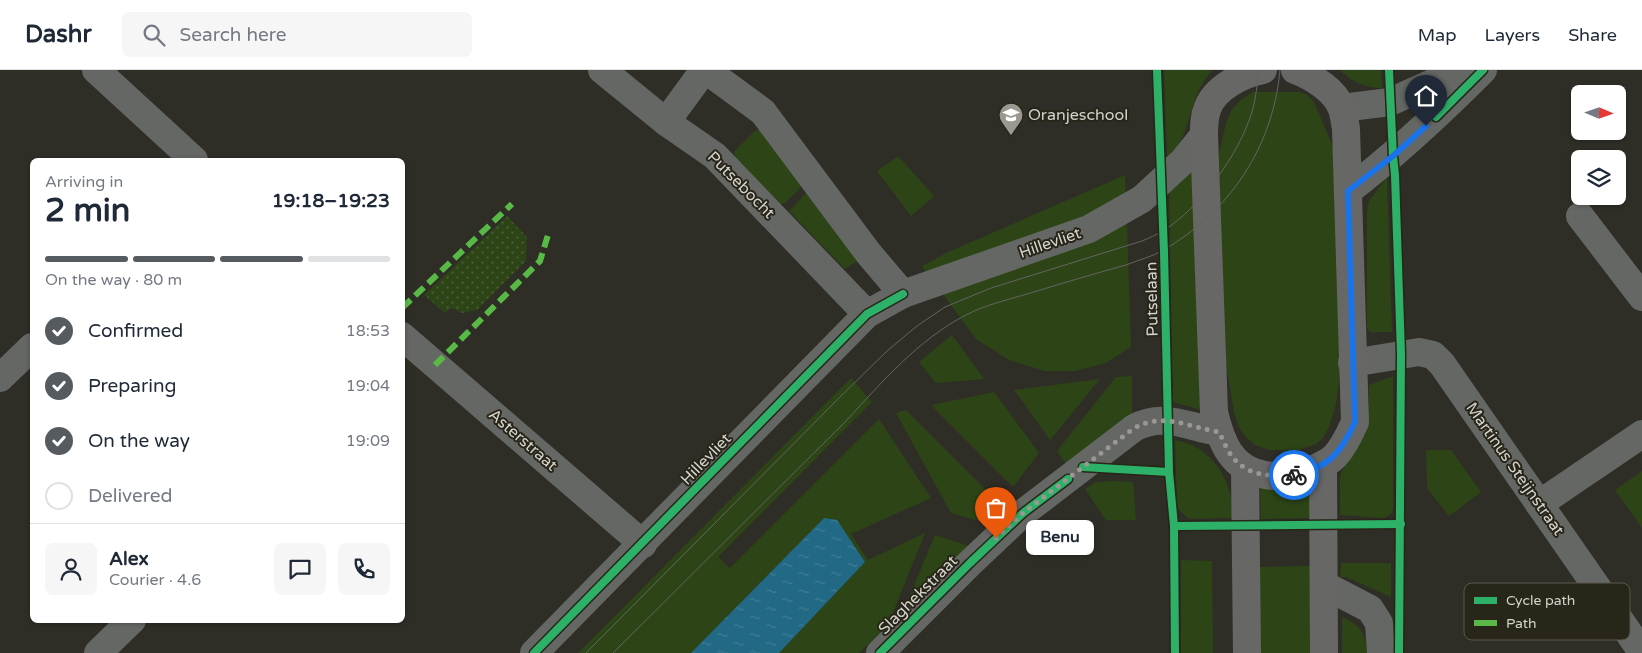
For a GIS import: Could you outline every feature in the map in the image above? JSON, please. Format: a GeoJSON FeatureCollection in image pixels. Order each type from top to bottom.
{"type":"FeatureCollection","features":[{"type":"Feature","properties":{"kind":"main road"},"geometry":{"type":"LineString","coordinates":[[1263,70],[1245,76],[1232,76],[1208,106],[1204,118],[1204,135],[1214,412],[1219,432],[1231,456],[1245,469],[1277,477],[1296,475],[1323,466],[1336,456],[1355,422],[1346,129],[1342,108],[1323,78],[1295,70]]}},
{"type":"Feature","properties":{"kind":"main road"},"geometry":{"type":"LineString","coordinates":[[1323,466],[1324,653]]}},
{"type":"Feature","properties":{"kind":"main road"},"geometry":{"type":"LineString","coordinates":[[1245,469],[1247,653]]}},
{"type":"Feature","properties":{"kind":"street"},"geometry":{"type":"LineString","coordinates":[[96,70],[192,158]]}},
{"type":"Feature","properties":{"kind":"street","name":"Putsebocht"},"geometry":{"type":"LineString","coordinates":[[602,70],[666,122],[715,156],[867,314]]}},
{"type":"Feature","properties":{"kind":"street"},"geometry":{"type":"LineString","coordinates":[[666,122],[705,70],[763,112],[869,254],[904,294]]}},
{"type":"Feature","properties":{"kind":"street"},"geometry":{"type":"LineString","coordinates":[[1342,108],[1390,102],[1461,70]]}},
{"type":"Feature","properties":{"kind":"street"},"geometry":{"type":"LineString","coordinates":[[1348,191],[1393,156],[1436,117],[1483,70]]}},
{"type":"Feature","properties":{"kind":"street","name":"Hillevliet"},"geometry":{"type":"LineString","coordinates":[[534,653],[867,314],[904,294],[1089,230],[1142,199],[1183,161],[1204,135]]}},
{"type":"Feature","properties":{"kind":"street"},"geometry":{"type":"LineString","coordinates":[[1580,216],[1642,297]]}},
{"type":"Feature","properties":{"kind":"street","name":"Asterstraat"},"geometry":{"type":"LineString","coordinates":[[406,345],[643,544]]}},
{"type":"Feature","properties":{"kind":"street"},"geometry":{"type":"LineString","coordinates":[[0,378],[30,349]]}},
{"type":"Feature","properties":{"kind":"street","name":"Martinus Steijnstraat"},"geometry":{"type":"LineString","coordinates":[[1352,363],[1400,354],[1426,353],[1433,355],[1442,364],[1594,583]]}},
{"type":"Feature","properties":{"kind":"street","name":"Slaghekstraat"},"geometry":{"type":"LineString","coordinates":[[880,653],[1023,513],[1134,428],[1146,421],[1169,420],[1203,430],[1219,432]]}},
{"type":"Feature","properties":{"kind":"street"},"geometry":{"type":"LineString","coordinates":[[1539,504],[1642,434]]}},
{"type":"Feature","properties":{"kind":"street"},"geometry":{"type":"LineString","coordinates":[[1324,585],[1370,609],[1379,623],[1381,653]]}},
{"type":"Feature","properties":{"kind":"street"},"geometry":{"type":"LineString","coordinates":[[98,653],[129,623]]}},
{"type":"Feature","properties":{"kind":"street","name":"Martinus Steijnstraat"},"geometry":{"type":"LineString","coordinates":[[1630,635],[1642,652]]}},
{"type":"Feature","properties":{"kind":"green space"},"geometry":{"type":"Polygon","coordinates":[[[1164,70],[1212,70],[1198,93],[1182,137],[1167,157],[1164,70]]]}},
{"type":"Feature","properties":{"kind":"green space"},"geometry":{"type":"Polygon","coordinates":[[[1340,70],[1381,70],[1382,88],[1359,84],[1340,70]]]}},
{"type":"Feature","properties":{"kind":"green space"},"geometry":{"type":"Polygon","coordinates":[[[1253,92],[1299,92],[1306,94],[1314,102],[1334,149],[1341,364],[1336,404],[1329,427],[1323,438],[1316,444],[1299,450],[1269,450],[1255,445],[1245,436],[1239,427],[1234,412],[1225,360],[1218,158],[1226,123],[1232,109],[1253,92]]]}},
{"type":"Feature","properties":{"kind":"green space"},"geometry":{"type":"Polygon","coordinates":[[[760,129],[801,181],[801,187],[785,203],[779,204],[735,158],[734,152],[755,131],[760,129]]]}},
{"type":"Feature","properties":{"kind":"green space"},"geometry":{"type":"Polygon","coordinates":[[[898,156],[934,196],[911,216],[877,171],[898,156]]]}},
{"type":"Feature","properties":{"kind":"green space"},"geometry":{"type":"Polygon","coordinates":[[[1195,168],[1201,410],[1173,402],[1169,191],[1195,168]]]}},
{"type":"Feature","properties":{"kind":"green space"},"geometry":{"type":"Polygon","coordinates":[[[1125,175],[1126,197],[1100,213],[926,273],[922,266],[946,253],[1125,175]]]}},
{"type":"Feature","properties":{"kind":"green space"},"geometry":{"type":"Polygon","coordinates":[[[1387,177],[1392,332],[1370,332],[1367,328],[1367,208],[1369,201],[1387,177]]]}},
{"type":"Feature","properties":{"kind":"green space"},"geometry":{"type":"Polygon","coordinates":[[[807,192],[857,261],[845,269],[789,211],[807,192]]]}},
{"type":"Feature","properties":{"kind":"green space"},"geometry":{"type":"Polygon","coordinates":[[[507,216],[527,237],[526,261],[477,310],[462,313],[451,308],[445,313],[424,295],[507,216]]]}},
{"type":"Feature","properties":{"kind":"green space"},"geometry":{"type":"Polygon","coordinates":[[[1127,222],[1131,347],[1106,363],[1075,371],[1045,371],[1009,360],[976,339],[940,290],[1127,222]]]}},
{"type":"Feature","properties":{"kind":"green space"},"geometry":{"type":"Polygon","coordinates":[[[952,335],[984,379],[936,383],[919,362],[952,335]]]}},
{"type":"Feature","properties":{"kind":"green space"},"geometry":{"type":"Polygon","coordinates":[[[1132,376],[1132,417],[1066,464],[1057,451],[1116,377],[1132,376]]]}},
{"type":"Feature","properties":{"kind":"green space"},"geometry":{"type":"Polygon","coordinates":[[[1393,376],[1392,513],[1384,518],[1340,515],[1340,477],[1365,428],[1369,403],[1369,385],[1393,376]]]}},
{"type":"Feature","properties":{"kind":"green space"},"geometry":{"type":"Polygon","coordinates":[[[851,378],[872,402],[718,557],[730,568],[879,419],[931,498],[851,534],[868,560],[925,533],[888,625],[859,653],[779,653],[865,562],[824,518],[691,653],[578,653],[851,378]]]}},
{"type":"Feature","properties":{"kind":"green space"},"geometry":{"type":"Polygon","coordinates":[[[1100,379],[1050,440],[1014,390],[1100,379]]]}},
{"type":"Feature","properties":{"kind":"green space"},"geometry":{"type":"Polygon","coordinates":[[[994,392],[1039,453],[1013,487],[931,405],[994,392]]]}},
{"type":"Feature","properties":{"kind":"green space"},"geometry":{"type":"Polygon","coordinates":[[[906,410],[1007,511],[993,525],[951,513],[896,413],[906,410]]]}},
{"type":"Feature","properties":{"kind":"green space"},"geometry":{"type":"Polygon","coordinates":[[[1175,440],[1200,450],[1218,468],[1225,479],[1229,491],[1234,518],[1189,519],[1179,510],[1177,505],[1175,440]]]}},
{"type":"Feature","properties":{"kind":"green space"},"geometry":{"type":"Polygon","coordinates":[[[1426,450],[1451,450],[1481,492],[1449,516],[1427,488],[1426,450]]]}},
{"type":"Feature","properties":{"kind":"green space"},"geometry":{"type":"Polygon","coordinates":[[[1642,471],[1642,528],[1615,490],[1642,471]]]}},
{"type":"Feature","properties":{"kind":"green space"},"geometry":{"type":"Polygon","coordinates":[[[1096,482],[1133,482],[1136,520],[1106,520],[1085,489],[1096,482]]]}},
{"type":"Feature","properties":{"kind":"green space"},"geometry":{"type":"Polygon","coordinates":[[[1313,487],[1314,518],[1261,519],[1261,488],[1287,490],[1313,487]]]}},
{"type":"Feature","properties":{"kind":"green space"},"geometry":{"type":"Polygon","coordinates":[[[935,535],[972,547],[900,619],[935,535]]]}},
{"type":"Feature","properties":{"kind":"green space"},"geometry":{"type":"Polygon","coordinates":[[[1181,560],[1212,561],[1213,653],[1181,653],[1181,560]]]}},
{"type":"Feature","properties":{"kind":"green space"},"geometry":{"type":"Polygon","coordinates":[[[1341,563],[1391,563],[1391,597],[1346,577],[1340,577],[1341,563]]]}},
{"type":"Feature","properties":{"kind":"green space"},"geometry":{"type":"Polygon","coordinates":[[[1310,566],[1311,653],[1259,653],[1259,567],[1310,566]]]}},
{"type":"Feature","properties":{"kind":"green space"},"geometry":{"type":"Polygon","coordinates":[[[1342,617],[1361,630],[1364,635],[1367,653],[1342,653],[1342,617]]]}},
{"type":"Feature","properties":{"kind":"water"},"geometry":{"type":"Polygon","coordinates":[[[824,518],[837,520],[865,562],[779,653],[691,653],[824,518]]]}},
{"type":"Feature","properties":{"kind":"tram line"},"geometry":{"type":"LineString","coordinates":[[586,653],[838,399],[887,351],[917,326],[945,307],[991,288],[1142,241],[1163,231],[1177,221],[1217,178],[1238,145],[1252,112],[1259,70]]}},
{"type":"Feature","properties":{"kind":"tram line"},"geometry":{"type":"LineString","coordinates":[[613,653],[846,421],[902,362],[932,336],[981,308],[1126,265],[1153,255],[1186,235],[1208,217],[1244,175],[1257,151],[1268,126],[1276,99],[1280,70]]}},
{"type":"Feature","properties":{"kind":"marked path"},"geometry":{"type":"LineString","coordinates":[[405,305],[512,204]]}},
{"type":"Feature","properties":{"kind":"marked path"},"geometry":{"type":"LineString","coordinates":[[435,365],[540,261],[548,235]]}},
{"type":"Feature","properties":{"kind":"cycle path","name":"Putselaan"},"geometry":{"type":"LineString","coordinates":[[1157,70],[1164,252],[1169,472],[1174,526],[1175,653]]}},
{"type":"Feature","properties":{"kind":"cycle path"},"geometry":{"type":"LineString","coordinates":[[1389,70],[1395,175],[1401,354],[1399,653]]}},
{"type":"Feature","properties":{"kind":"cycle path"},"geometry":{"type":"LineString","coordinates":[[1436,117],[1483,70]]}},
{"type":"Feature","properties":{"kind":"cycle path"},"geometry":{"type":"LineString","coordinates":[[534,653],[867,314],[903,294]]}},
{"type":"Feature","properties":{"kind":"cycle path"},"geometry":{"type":"LineString","coordinates":[[1083,467],[1169,472]]}},
{"type":"Feature","properties":{"kind":"cycle path"},"geometry":{"type":"LineString","coordinates":[[880,653],[1023,513],[1068,479]]}},
{"type":"Feature","properties":{"kind":"cycle path"},"geometry":{"type":"LineString","coordinates":[[1174,526],[1401,524]]}},
{"type":"Feature","properties":{"kind":"way so far"},"geometry":{"type":"LineString","coordinates":[[996,538],[1023,513],[1134,428],[1146,421],[1169,420],[1203,430],[1219,432],[1231,456],[1245,469],[1277,477],[1294,475]]}},
{"type":"Feature","properties":{"kind":"place","name":"Oranjeschool"},"geometry":{"type":"Point","coordinates":[1011,136]}},
{"type":"Feature","properties":{"kind":"place","name":"Benu"},"geometry":{"type":"Point","coordinates":[996,538]}},
{"type":"Feature","properties":{"kind":"route"},"geometry":{"type":"LineString","coordinates":[[1294,475],[1323,466],[1336,456],[1355,422],[1348,191],[1393,156],[1426,126]]}}]}
